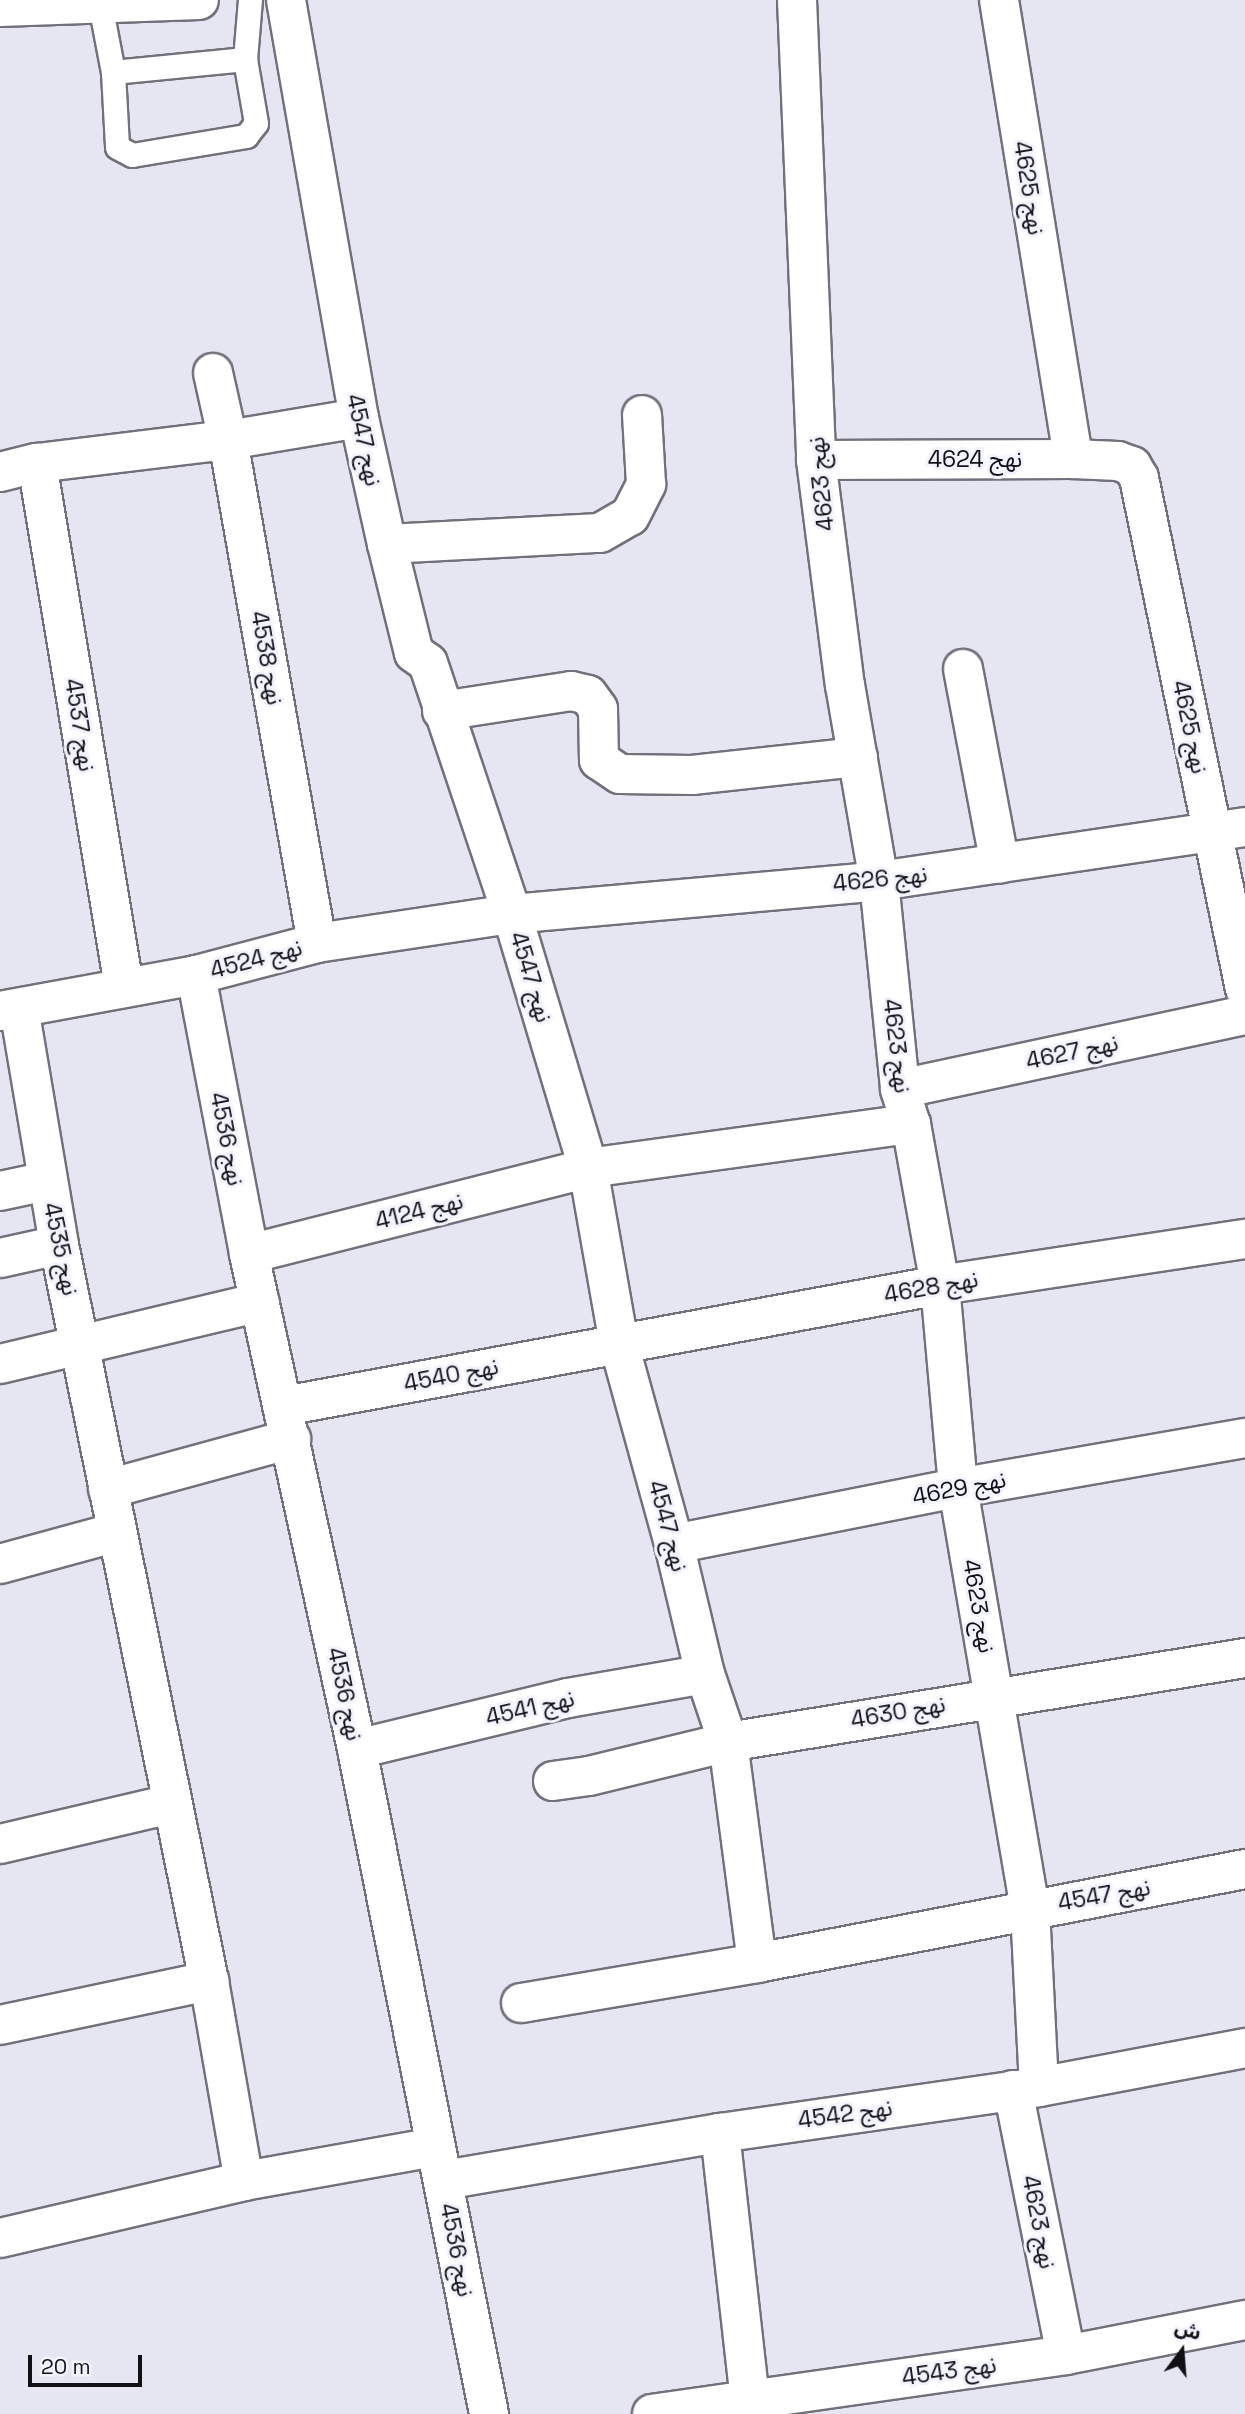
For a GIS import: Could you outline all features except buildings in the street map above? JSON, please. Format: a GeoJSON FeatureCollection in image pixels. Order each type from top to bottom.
{"type":"FeatureCollection","features":[{"type":"Feature","properties":{"kind":"street"},"geometry":{"type":"LineString","coordinates":[[0,7],[199,0]]}},
{"type":"Feature","properties":{"kind":"street","name":"نهج 4547"},"geometry":{"type":"LineString","coordinates":[[286,0],[359,418],[387,544],[414,653],[428,663],[512,914],[589,1168],[619,1344],[674,1544],[705,1674],[727,1742],[757,1963]]}},
{"type":"Feature","properties":{"kind":"street","name":"نهج 4623"},"geometry":{"type":"LineString","coordinates":[[797,0],[816,460],[845,685],[879,881],[906,1107],[940,1285],[958,1488],[1030,1909],[1026,2088],[1066,2355]]}},
{"type":"Feature","properties":{"kind":"street","name":"نهج 4625"},"geometry":{"type":"LineString","coordinates":[[999,0],[1073,459]]}},
{"type":"Feature","properties":{"kind":"street","name":"نهج 4538"},"geometry":{"type":"LineString","coordinates":[[213,373],[228,440],[317,943]]}},
{"type":"Feature","properties":{"kind":"street"},"geometry":{"type":"LineString","coordinates":[[387,544],[600,533],[630,516],[646,484],[642,415]]}},
{"type":"Feature","properties":{"kind":"street"},"geometry":{"type":"LineString","coordinates":[[0,472],[37,463],[228,440],[359,418]]}},
{"type":"Feature","properties":{"kind":"street","name":"نهج 4624"},"geometry":{"type":"LineString","coordinates":[[816,460],[1073,459],[1118,461],[1132,467]]}},
{"type":"Feature","properties":{"kind":"street","name":"نهج 4537"},"geometry":{"type":"LineString","coordinates":[[37,463],[124,987]]}},
{"type":"Feature","properties":{"kind":"street","name":"نهج 4625"},"geometry":{"type":"LineString","coordinates":[[1132,467],[1139,478],[1229,830],[1245,989]]}},
{"type":"Feature","properties":{"kind":"street"},"geometry":{"type":"LineString","coordinates":[[963,669],[1000,864]]}},
{"type":"Feature","properties":{"kind":"street"},"geometry":{"type":"LineString","coordinates":[[442,711],[571,691],[589,695],[598,709],[599,760],[620,774],[692,775],[858,757]]}},
{"type":"Feature","properties":{"kind":"street","name":"نهج 4626"},"geometry":{"type":"LineString","coordinates":[[512,914],[879,881],[1229,830]]}},
{"type":"Feature","properties":{"kind":"street","name":"نهج 4524"},"geometry":{"type":"LineString","coordinates":[[9,1009],[196,975],[317,943],[512,914]]}},
{"type":"Feature","properties":{"kind":"street","name":"نهج 4536"},"geometry":{"type":"LineString","coordinates":[[196,975],[248,1254],[357,1749],[489,2414]]}},
{"type":"Feature","properties":{"kind":"street","name":"نهج 4535"},"geometry":{"type":"LineString","coordinates":[[9,1009],[81,1342],[171,1804],[209,1981],[244,2181]]}},
{"type":"Feature","properties":{"kind":"street","name":"نهج 4627"},"geometry":{"type":"LineString","coordinates":[[589,1168],[906,1107],[1245,1015]]}},
{"type":"Feature","properties":{"kind":"street","name":"نهج 4124"},"geometry":{"type":"LineString","coordinates":[[248,1254],[589,1168]]}},
{"type":"Feature","properties":{"kind":"street"},"geometry":{"type":"LineString","coordinates":[[0,1191],[47,1181]]}},
{"type":"Feature","properties":{"kind":"street","name":"نهج 4628"},"geometry":{"type":"LineString","coordinates":[[619,1344],[940,1285],[1245,1239]]}},
{"type":"Feature","properties":{"kind":"street"},"geometry":{"type":"LineString","coordinates":[[0,1258],[59,1245]]}},
{"type":"Feature","properties":{"kind":"street"},"geometry":{"type":"LineString","coordinates":[[0,1364],[81,1342],[260,1302]]}},
{"type":"Feature","properties":{"kind":"street","name":"نهج 4540"},"geometry":{"type":"LineString","coordinates":[[108,1489],[287,1423],[619,1344]]}},
{"type":"Feature","properties":{"kind":"street","name":"نهج 4629"},"geometry":{"type":"LineString","coordinates":[[674,1544],[958,1488],[1245,1438]]}},
{"type":"Feature","properties":{"kind":"street"},"geometry":{"type":"LineString","coordinates":[[0,1564],[117,1532]]}},
{"type":"Feature","properties":{"kind":"street","name":"نهج 4630"},"geometry":{"type":"LineString","coordinates":[[553,1781],[589,1776],[727,1742],[995,1696],[1245,1658]]}},
{"type":"Feature","properties":{"kind":"street","name":"نهج 4541"},"geometry":{"type":"LineString","coordinates":[[357,1749],[568,1699],[705,1674]]}},
{"type":"Feature","properties":{"kind":"street"},"geometry":{"type":"LineString","coordinates":[[0,1844],[171,1804]]}},
{"type":"Feature","properties":{"kind":"street","name":"نهج 4547"},"geometry":{"type":"LineString","coordinates":[[521,2003],[757,1963],[1245,1869]]}},
{"type":"Feature","properties":{"kind":"street"},"geometry":{"type":"LineString","coordinates":[[0,2025],[209,1981]]}},
{"type":"Feature","properties":{"kind":"street","name":"نهج 4542"},"geometry":{"type":"LineString","coordinates":[[0,2238],[244,2181],[720,2133],[1026,2088],[1245,2048]]}},
{"type":"Feature","properties":{"kind":"street"},"geometry":{"type":"LineString","coordinates":[[720,2133],[750,2399]]}},
{"type":"Feature","properties":{"kind":"street","name":"نهج 4543"},"geometry":{"type":"LineString","coordinates":[[652,2414],[1066,2355],[1245,2320]]}},
{"type":"Feature","properties":{"kind":"lane"},"geometry":{"type":"LineString","coordinates":[[100,4],[113,72],[117,147],[132,155],[246,136],[256,122],[244,60],[250,0]]}},
{"type":"Feature","properties":{"kind":"lane"},"geometry":{"type":"LineString","coordinates":[[113,72],[244,60]]}}]}
